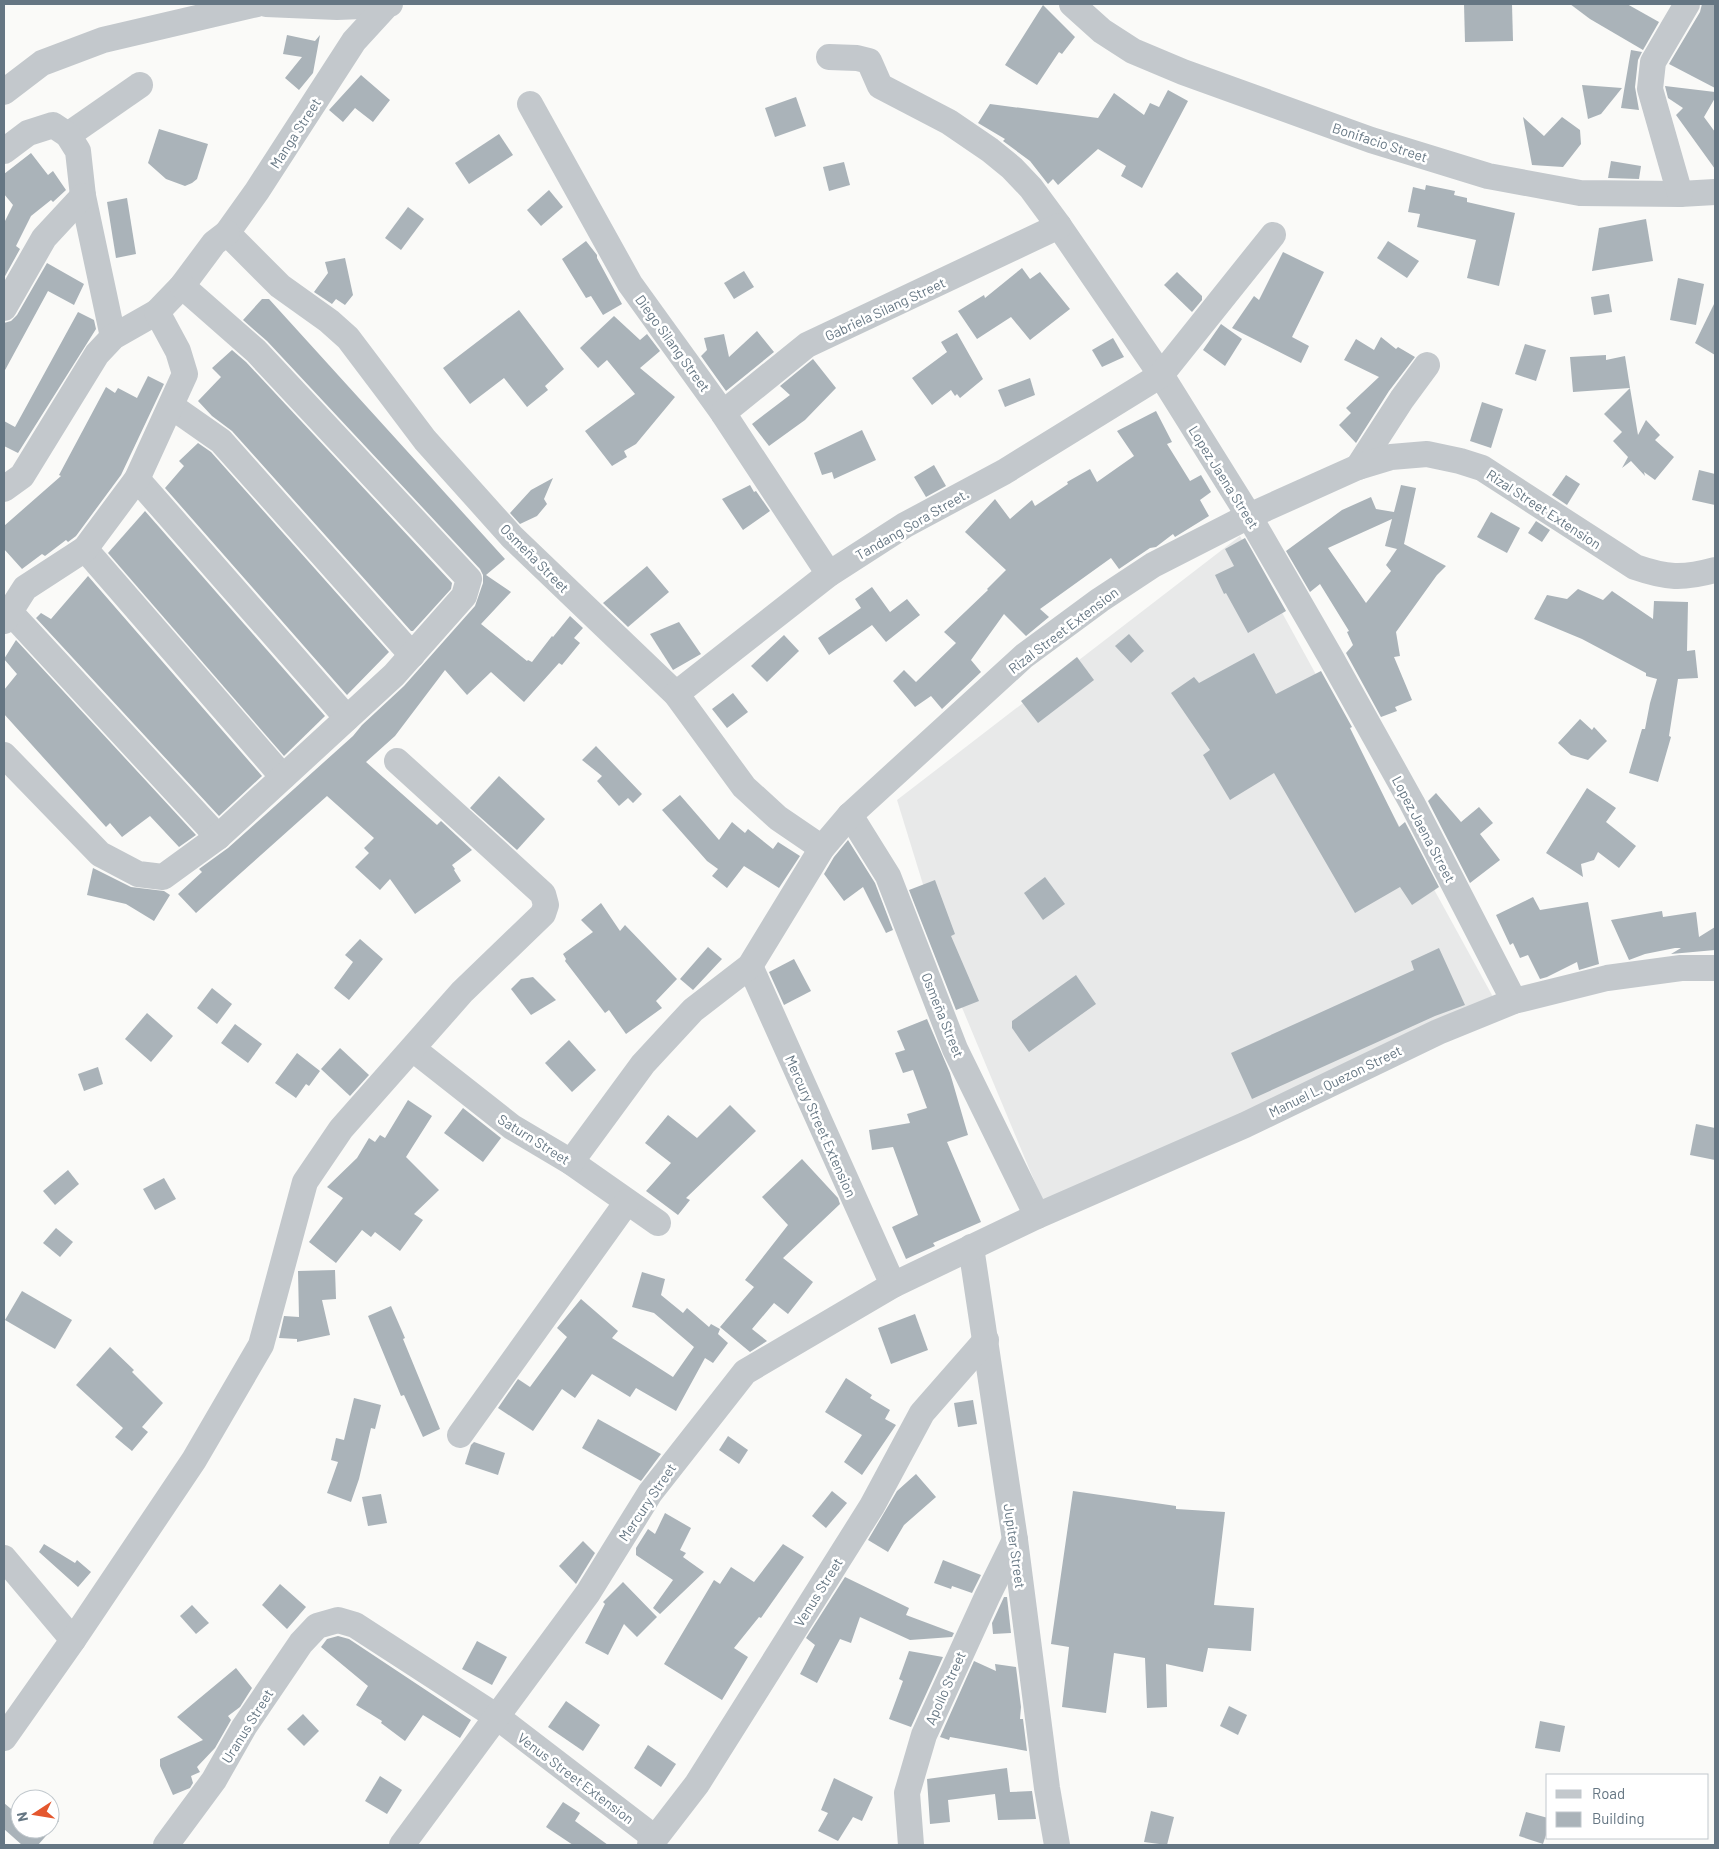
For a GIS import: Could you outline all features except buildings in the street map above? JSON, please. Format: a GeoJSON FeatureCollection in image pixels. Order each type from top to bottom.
{"type":"FeatureCollection","features":[{"type":"Feature","properties":{"kind":"street"},"geometry":{"type":"LineString","coordinates":[[4,92],[42,63],[103,40],[257,4]]}},
{"type":"Feature","properties":{"kind":"street"},"geometry":{"type":"LineString","coordinates":[[266,4],[336,6],[388,4]]}},
{"type":"Feature","properties":{"kind":"street","name":"Manga Street"},"geometry":{"type":"LineString","coordinates":[[112,336],[157,312],[182,286],[214,243],[227,233],[257,191],[354,41],[388,4]]}},
{"type":"Feature","properties":{"kind":"street","name":"Bonifacio Street"},"geometry":{"type":"LineString","coordinates":[[1072,4],[1102,31],[1133,51],[1183,72],[1371,140],[1488,176],[1562,190],[1590,193],[1680,194],[1715,192]]}},
{"type":"Feature","properties":{"kind":"street"},"geometry":{"type":"LineString","coordinates":[[1680,194],[1650,89],[1653,62],[1687,4]]}},
{"type":"Feature","properties":{"kind":"street","name":"Lopez Jaena Street"},"geometry":{"type":"LineString","coordinates":[[828,57],[857,58],[869,61],[880,86],[949,122],[990,150],[1012,168],[1031,188],[1059,226],[1161,375],[1249,516],[1330,656],[1412,804],[1514,1001]]}},
{"type":"Feature","properties":{"kind":"street"},"geometry":{"type":"LineString","coordinates":[[68,135],[140,85]]}},
{"type":"Feature","properties":{"kind":"street","name":"Diego Silang Street"},"geometry":{"type":"LineString","coordinates":[[530,104],[630,284],[723,413],[829,574]]}},
{"type":"Feature","properties":{"kind":"street"},"geometry":{"type":"LineString","coordinates":[[4,151],[28,133],[53,125],[68,135],[78,151],[83,196],[112,336],[98,354],[22,476],[4,489]]}},
{"type":"Feature","properties":{"kind":"street"},"geometry":{"type":"LineString","coordinates":[[4,308],[44,238],[83,196]]}},
{"type":"Feature","properties":{"kind":"street","name":"Gabriela Silang Street"},"geometry":{"type":"LineString","coordinates":[[723,413],[807,346],[1059,226]]}},
{"type":"Feature","properties":{"kind":"street","name":"Osmeña Street"},"geometry":{"type":"LineString","coordinates":[[227,233],[280,286],[329,321],[348,338],[425,440],[512,537],[676,694],[744,788],[778,818],[822,848]]}},
{"type":"Feature","properties":{"kind":"street","name":"Tandang Sora Street."},"geometry":{"type":"LineString","coordinates":[[676,694],[829,574],[905,525],[1004,472],[1161,375],[1273,235]]}},
{"type":"Feature","properties":{"kind":"street"},"geometry":{"type":"LineString","coordinates":[[4,755],[100,854],[138,874],[163,877],[218,837],[394,675],[464,596],[469,579],[256,351],[182,286]]}},
{"type":"Feature","properties":{"kind":"street"},"geometry":{"type":"LineString","coordinates":[[157,312],[178,351],[184,374],[137,480],[85,549],[25,588],[7,616],[218,837]]}},
{"type":"Feature","properties":{"kind":"street"},"geometry":{"type":"LineString","coordinates":[[1358,467],[1402,399],[1427,365]]}},
{"type":"Feature","properties":{"kind":"street"},"geometry":{"type":"LineString","coordinates":[[171,406],[221,441],[412,654]]}},
{"type":"Feature","properties":{"kind":"street","name":"Rizal Street Extension"},"geometry":{"type":"LineString","coordinates":[[571,1162],[643,1064],[693,1010],[750,966],[822,848],[850,815],[1024,656],[1100,600],[1153,565],[1249,516],[1358,467],[1392,457],[1427,454],[1482,468],[1635,567],[1663,576],[1694,576],[1715,570]]}},
{"type":"Feature","properties":{"kind":"street"},"geometry":{"type":"LineString","coordinates":[[137,480],[347,718]]}},
{"type":"Feature","properties":{"kind":"street"},"geometry":{"type":"LineString","coordinates":[[85,549],[283,777]]}},
{"type":"Feature","properties":{"kind":"street"},"geometry":{"type":"LineString","coordinates":[[4,1738],[73,1640],[194,1460],[260,1345],[305,1182],[341,1129],[462,992],[542,914],[546,905],[543,894],[397,761]]}},
{"type":"Feature","properties":{"kind":"street","name":"Osmeña Street"},"geometry":{"type":"LineString","coordinates":[[850,815],[888,876],[955,1049],[1037,1216]]}},
{"type":"Feature","properties":{"kind":"street","name":"Mercury Street Extension"},"geometry":{"type":"LineString","coordinates":[[750,966],[893,1285]]}},
{"type":"Feature","properties":{"kind":"street","name":"Manuel L. Quezon Street"},"geometry":{"type":"LineString","coordinates":[[971,1247],[1245,1125],[1438,1032],[1514,1001],[1607,978],[1681,968],[1715,968]]}},
{"type":"Feature","properties":{"kind":"street","name":"Saturn Street"},"geometry":{"type":"LineString","coordinates":[[412,1049],[512,1127],[571,1162],[658,1223]]}},
{"type":"Feature","properties":{"kind":"street"},"geometry":{"type":"LineString","coordinates":[[460,1435],[627,1202]]}},
{"type":"Feature","properties":{"kind":"street","name":"Mercury Street"},"geometry":{"type":"LineString","coordinates":[[402,1845],[588,1594],[650,1493],[745,1372],[893,1285],[971,1247]]}},
{"type":"Feature","properties":{"kind":"street","name":"Jupiter Street"},"geometry":{"type":"LineString","coordinates":[[971,1247],[1015,1540],[1047,1788],[1057,1845]]}},
{"type":"Feature","properties":{"kind":"street","name":"Venus Street"},"geometry":{"type":"LineString","coordinates":[[652,1842],[697,1784],[866,1515],[922,1413],[986,1340]]}},
{"type":"Feature","properties":{"kind":"street","name":"Apollo Street"},"geometry":{"type":"LineString","coordinates":[[911,1845],[907,1793],[924,1735],[1015,1540]]}},
{"type":"Feature","properties":{"kind":"street"},"geometry":{"type":"LineString","coordinates":[[4,1558],[73,1640]]}},
{"type":"Feature","properties":{"kind":"street","name":"Venus Street Extension"},"geometry":{"type":"LineString","coordinates":[[338,1620],[355,1625],[496,1718],[652,1842]]}},
{"type":"Feature","properties":{"kind":"street","name":"Uranus Street"},"geometry":{"type":"LineString","coordinates":[[166,1845],[214,1780],[244,1728],[301,1643],[317,1626],[338,1620]]}},
{"type":"Feature","properties":{"kind":"shaded area"},"geometry":{"type":"Polygon","coordinates":[[[1240,536],[1498,1006],[1044,1204],[958,998],[897,800],[1240,536]]]}}]}
